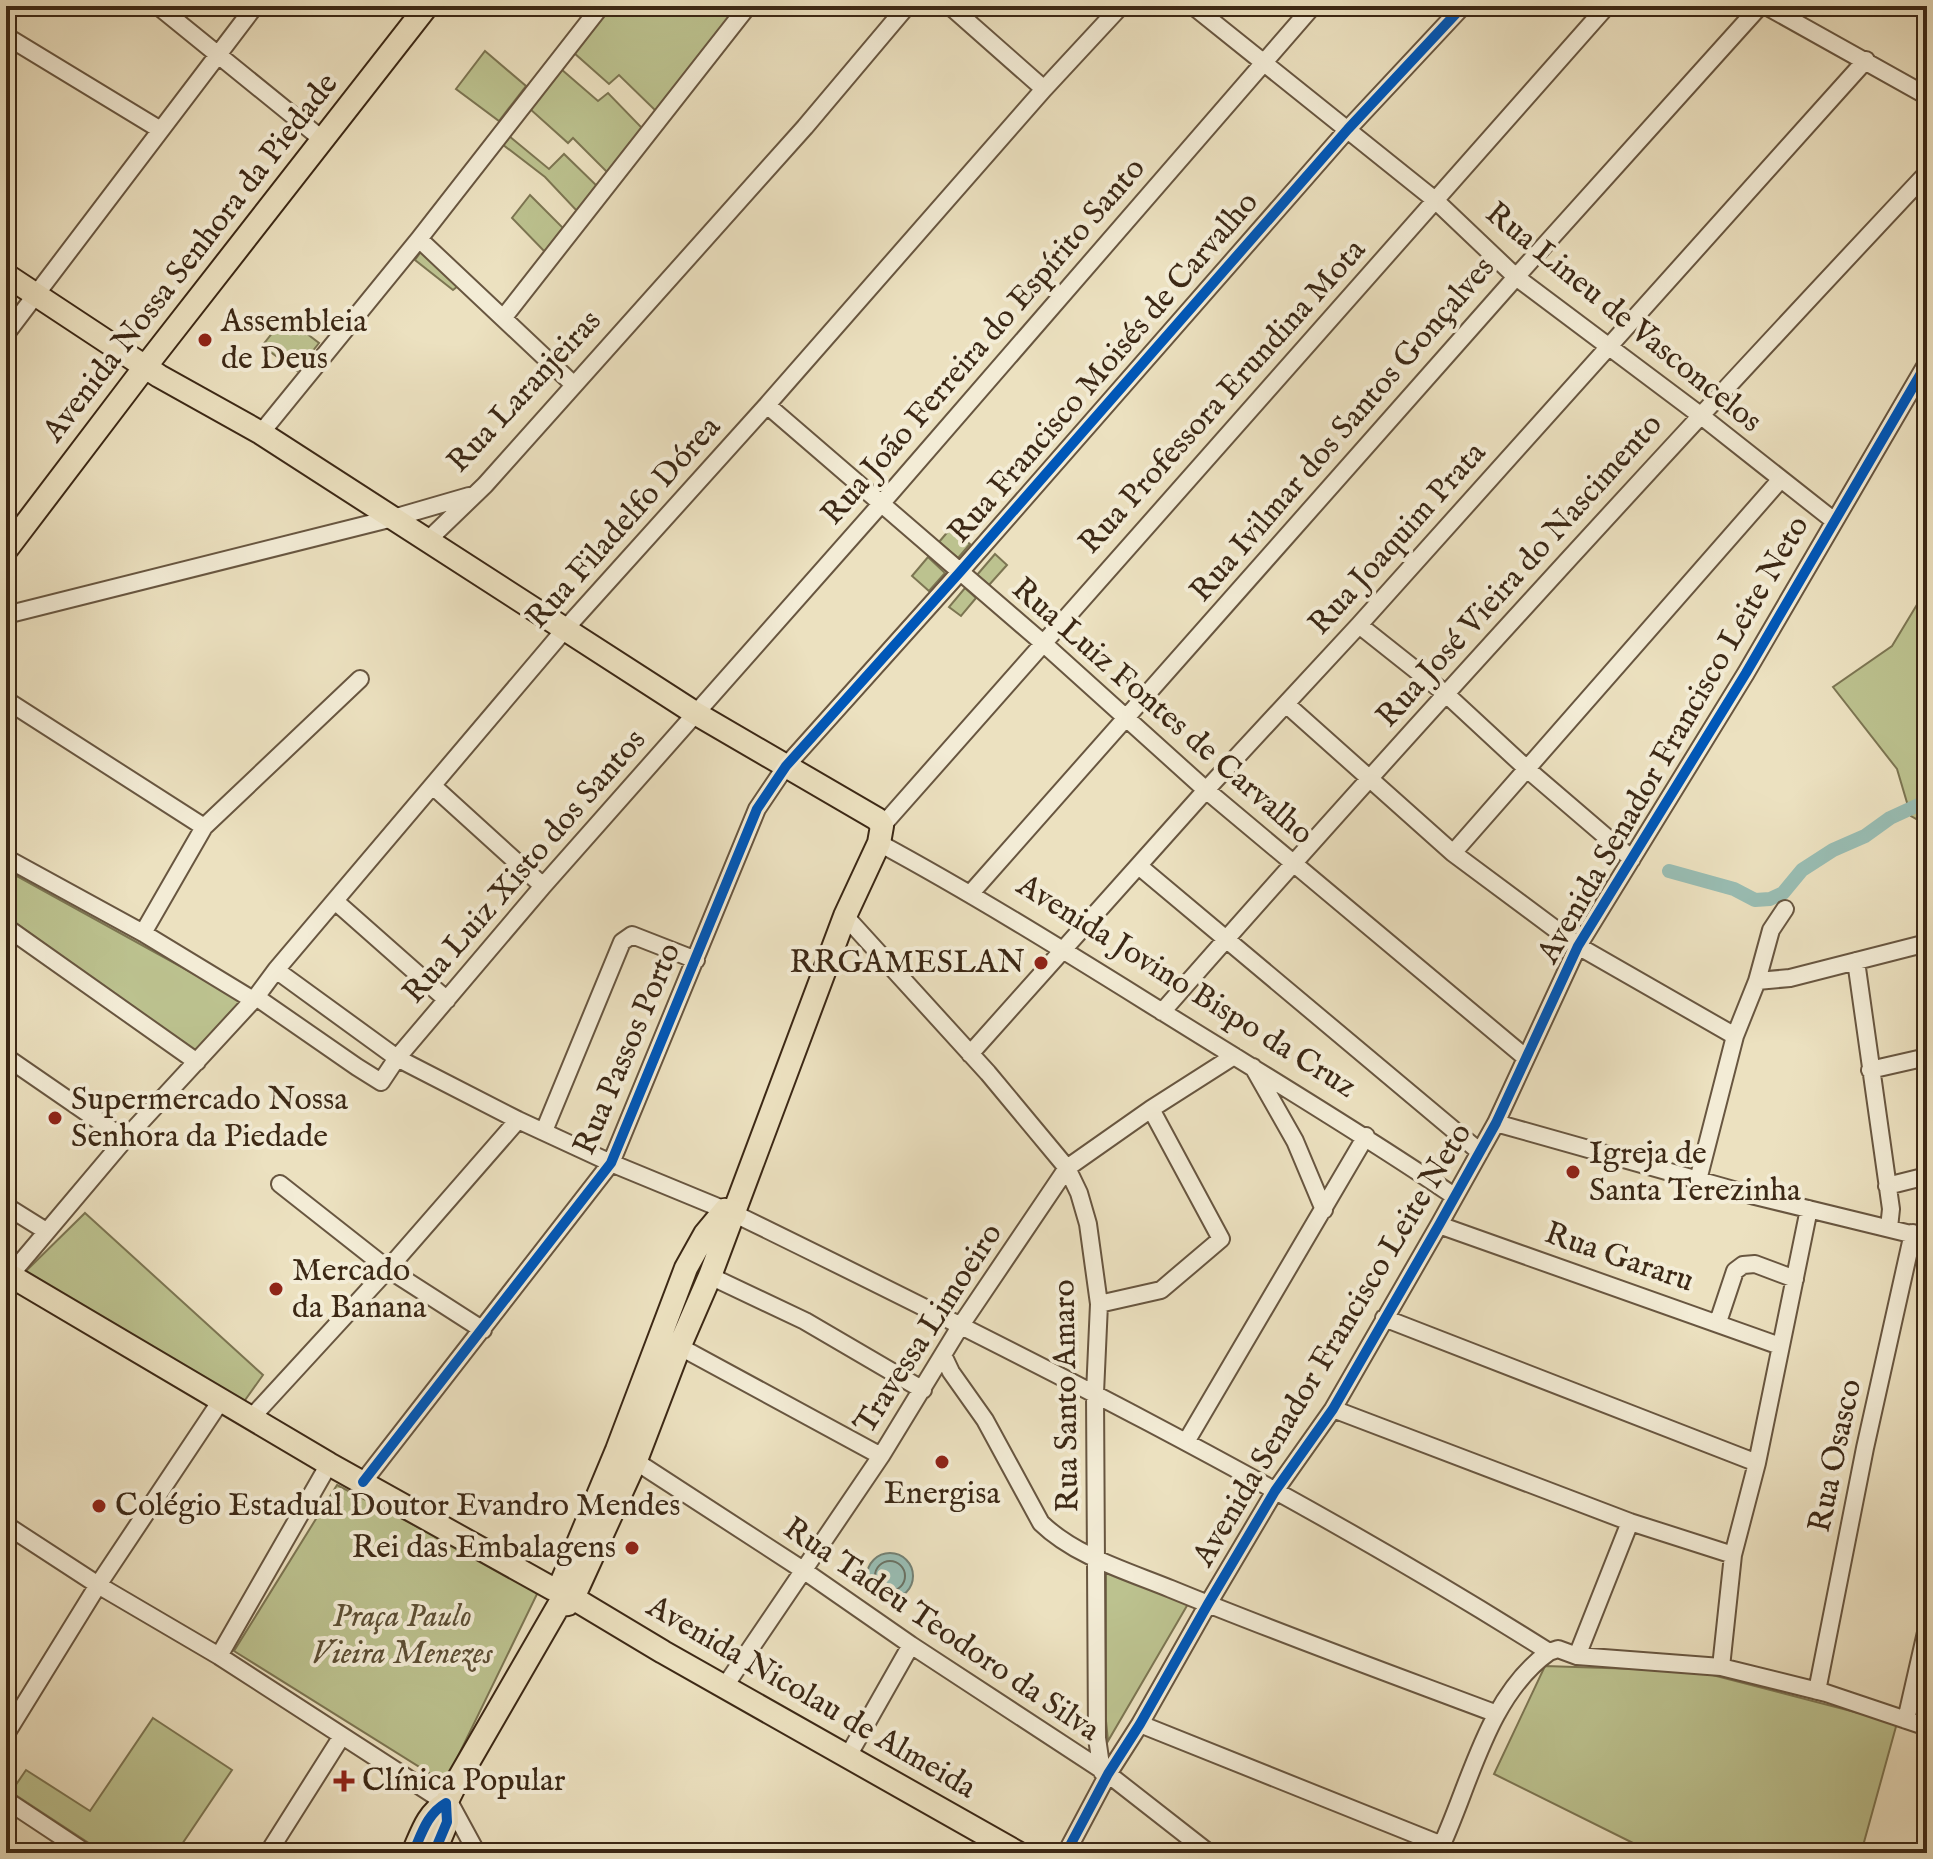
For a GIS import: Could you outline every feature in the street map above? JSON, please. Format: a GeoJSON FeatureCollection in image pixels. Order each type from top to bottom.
{"type":"FeatureCollection","features":[{"type":"Feature","properties":{"kind":"main road","name":"Avenida Nossa Senhora da Piedade"},"geometry":{"type":"LineString","coordinates":[[6,550],[427,6]]}},
{"type":"Feature","properties":{"kind":"main road","name":"Avenida Jovino Bispo da Cruz"},"geometry":{"type":"LineString","coordinates":[[6,275],[145,367],[261,433],[695,713],[877,819],[880,835]]}},
{"type":"Feature","properties":{"kind":"main road"},"geometry":{"type":"LineString","coordinates":[[434,1853],[447,1822],[446,1803],[564,1594],[626,1455],[670,1341],[686,1268],[714,1237],[730,1212],[845,916],[880,835]]}},
{"type":"Feature","properties":{"kind":"main road"},"geometry":{"type":"LineString","coordinates":[[670,1341],[710,1276],[714,1237]]}},
{"type":"Feature","properties":{"kind":"main road"},"geometry":{"type":"LineString","coordinates":[[7,1276],[329,1464],[564,1594]]}},
{"type":"Feature","properties":{"kind":"main road","name":"Avenida Nicolau de Almeida"},"geometry":{"type":"LineString","coordinates":[[564,1594],[1018,1853]]}},
{"type":"Feature","properties":{"kind":"main road"},"geometry":{"type":"LineString","coordinates":[[413,1853],[434,1810],[446,1803]]}},
{"type":"Feature","properties":{"kind":"street"},"geometry":{"type":"LineString","coordinates":[[158,6],[323,140]]}},
{"type":"Feature","properties":{"kind":"street"},"geometry":{"type":"LineString","coordinates":[[6,334],[255,6]]}},
{"type":"Feature","properties":{"kind":"street"},"geometry":{"type":"LineString","coordinates":[[261,433],[419,239],[601,6]]}},
{"type":"Feature","properties":{"kind":"street"},"geometry":{"type":"LineString","coordinates":[[504,317],[748,6]]}},
{"type":"Feature","properties":{"kind":"street","name":"Rua Laranjeiras"},"geometry":{"type":"LineString","coordinates":[[6,615],[473,495],[805,127],[906,6]]}},
{"type":"Feature","properties":{"kind":"street"},"geometry":{"type":"LineString","coordinates":[[950,6],[1044,89]]}},
{"type":"Feature","properties":{"kind":"street","name":"Rua Filadelfo Dórea"},"geometry":{"type":"LineString","coordinates":[[7,1276],[125,1139],[255,999],[276,970],[566,628],[1119,6]]}},
{"type":"Feature","properties":{"kind":"street","name":"Rua Lineu de Vasconcelos"},"geometry":{"type":"LineString","coordinates":[[1193,6],[1435,200],[1516,277],[1700,415],[1833,520]]}},
{"type":"Feature","properties":{"kind":"street","name":"Rua João Ferreira do Espírito Santo"},"geometry":{"type":"LineString","coordinates":[[695,713],[881,504],[1313,6]]}},
{"type":"Feature","properties":{"kind":"street","name":"Rua Francisco Moisés de Carvalho"},"geometry":{"type":"LineString","coordinates":[[786,766],[1348,129],[1463,6]]}},
{"type":"Feature","properties":{"kind":"street","name":"Rua Professora Erundina Mota"},"geometry":{"type":"LineString","coordinates":[[880,835],[1043,643],[1607,6]]}},
{"type":"Feature","properties":{"kind":"street","name":"Rua Ivilmar dos Santos Gonçalves"},"geometry":{"type":"LineString","coordinates":[[971,893],[1760,6]]}},
{"type":"Feature","properties":{"kind":"street"},"geometry":{"type":"LineString","coordinates":[[1766,6],[1927,96]]}},
{"type":"Feature","properties":{"kind":"street"},"geometry":{"type":"LineString","coordinates":[[6,36],[159,129]]}},
{"type":"Feature","properties":{"kind":"street","name":"Rua Joaquim Prata"},"geometry":{"type":"LineString","coordinates":[[970,1054],[1866,60]]}},
{"type":"Feature","properties":{"kind":"street","name":"Rua José Vieira do Nascimento"},"geometry":{"type":"LineString","coordinates":[[1162,1012],[1291,863],[1700,415],[1927,173]]}},
{"type":"Feature","properties":{"kind":"street"},"geometry":{"type":"LineString","coordinates":[[419,239],[574,385]]}},
{"type":"Feature","properties":{"kind":"street","name":"Avenida Senador Francisco Leite Neto"},"geometry":{"type":"LineString","coordinates":[[1066,1853],[1105,1773],[1140,1724],[1275,1491],[1333,1409],[1439,1225],[1496,1123],[1578,946],[1746,673],[1927,363]]}},
{"type":"Feature","properties":{"kind":"street","name":"Rua Luiz Fontes de Carvalho"},"geometry":{"type":"LineString","coordinates":[[767,405],[1043,643],[1206,790],[1525,1057]]}},
{"type":"Feature","properties":{"kind":"street"},"geometry":{"type":"LineString","coordinates":[[1453,853],[1781,479]]}},
{"type":"Feature","properties":{"kind":"street"},"geometry":{"type":"LineString","coordinates":[[428,540],[473,495]]}},
{"type":"Feature","properties":{"kind":"street"},"geometry":{"type":"LineString","coordinates":[[1359,625],[1446,694],[1632,859]]}},
{"type":"Feature","properties":{"kind":"street"},"geometry":{"type":"LineString","coordinates":[[143,933],[204,827],[360,679]]}},
{"type":"Feature","properties":{"kind":"street"},"geometry":{"type":"LineString","coordinates":[[6,700],[204,827]]}},
{"type":"Feature","properties":{"kind":"street"},"geometry":{"type":"LineString","coordinates":[[1286,704],[1453,853],[1578,946],[1735,1036]]}},
{"type":"Feature","properties":{"kind":"street","name":"Rua Luiz Xisto dos Santos"},"geometry":{"type":"LineString","coordinates":[[255,999],[381,1082],[397,1058],[543,886],[695,713]]}},
{"type":"Feature","properties":{"kind":"street","name":"Rua Passos Porto"},"geometry":{"type":"LineString","coordinates":[[363,1482],[611,1163],[757,809],[786,766]]}},
{"type":"Feature","properties":{"kind":"street"},"geometry":{"type":"LineString","coordinates":[[434,787],[543,886]]}},
{"type":"Feature","properties":{"kind":"street","name":"Avenida Jovino Bispo da Cruz"},"geometry":{"type":"LineString","coordinates":[[880,835],[1366,1136],[1454,1196]]}},
{"type":"Feature","properties":{"kind":"street"},"geometry":{"type":"LineString","coordinates":[[6,858],[255,999]]}},
{"type":"Feature","properties":{"kind":"street"},"geometry":{"type":"LineString","coordinates":[[1140,867],[1480,1152]]}},
{"type":"Feature","properties":{"kind":"street"},"geometry":{"type":"LineString","coordinates":[[335,901],[447,1000]]}},
{"type":"Feature","properties":{"kind":"street"},"geometry":{"type":"LineString","coordinates":[[1698,1180],[1735,1036],[1757,981],[1771,930],[1785,909]]}},
{"type":"Feature","properties":{"kind":"street","name":"Rua Santo Amaro"},"geometry":{"type":"LineString","coordinates":[[845,916],[970,1054],[1067,1168],[1079,1193],[1088,1224],[1099,1304],[1095,1393],[1097,1738],[1105,1773]]}},
{"type":"Feature","properties":{"kind":"street"},"geometry":{"type":"LineString","coordinates":[[6,927],[197,1062]]}},
{"type":"Feature","properties":{"kind":"street"},"geometry":{"type":"LineString","coordinates":[[544,1131],[622,942],[632,935],[696,960]]}},
{"type":"Feature","properties":{"kind":"street"},"geometry":{"type":"LineString","coordinates":[[1757,981],[1790,978],[1927,943]]}},
{"type":"Feature","properties":{"kind":"street"},"geometry":{"type":"LineString","coordinates":[[1856,961],[1891,1209],[1889,1228]]}},
{"type":"Feature","properties":{"kind":"street"},"geometry":{"type":"LineString","coordinates":[[276,970],[397,1058],[518,1120],[611,1163],[730,1212],[1095,1393],[1275,1491],[1480,1608],[1549,1652]]}},
{"type":"Feature","properties":{"kind":"street","name":"Travessa Limoeiro"},"geometry":{"type":"LineString","coordinates":[[725,1686],[881,1456],[961,1325],[1067,1168],[1234,1056]]}},
{"type":"Feature","properties":{"kind":"street"},"geometry":{"type":"LineString","coordinates":[[6,1057],[125,1139]]}},
{"type":"Feature","properties":{"kind":"street"},"geometry":{"type":"LineString","coordinates":[[1870,1070],[1927,1057]]}},
{"type":"Feature","properties":{"kind":"street"},"geometry":{"type":"LineString","coordinates":[[1252,1066],[1295,1141],[1324,1210]]}},
{"type":"Feature","properties":{"kind":"street"},"geometry":{"type":"LineString","coordinates":[[1099,1304],[1161,1290],[1221,1239],[1151,1109]]}},
{"type":"Feature","properties":{"kind":"street"},"geometry":{"type":"LineString","coordinates":[[252,1417],[388,1269],[518,1120]]}},
{"type":"Feature","properties":{"kind":"street"},"geometry":{"type":"LineString","coordinates":[[1496,1123],[1698,1180],[1920,1235]]}},
{"type":"Feature","properties":{"kind":"street"},"geometry":{"type":"LineString","coordinates":[[1186,1442],[1366,1136]]}},
{"type":"Feature","properties":{"kind":"street"},"geometry":{"type":"LineString","coordinates":[[1887,1186],[1927,1176]]}},
{"type":"Feature","properties":{"kind":"street"},"geometry":{"type":"LineString","coordinates":[[280,1184],[388,1269],[483,1330]]}},
{"type":"Feature","properties":{"kind":"street"},"geometry":{"type":"LineString","coordinates":[[6,1206],[46,1231]]}},
{"type":"Feature","properties":{"kind":"street"},"geometry":{"type":"LineString","coordinates":[[1721,1667],[1733,1555],[1757,1463],[1809,1209]]}},
{"type":"Feature","properties":{"kind":"street","name":"Rua Gararu"},"geometry":{"type":"LineString","coordinates":[[1439,1225],[1780,1346]]}},
{"type":"Feature","properties":{"kind":"street","name":"Rua Osasco"},"geometry":{"type":"LineString","coordinates":[[1817,1691],[1865,1448],[1920,1235]]}},
{"type":"Feature","properties":{"kind":"street"},"geometry":{"type":"LineString","coordinates":[[1718,1322],[1735,1271],[1743,1265],[1755,1264],[1795,1279]]}},
{"type":"Feature","properties":{"kind":"street"},"geometry":{"type":"LineString","coordinates":[[710,1276],[805,1321],[923,1390]]}},
{"type":"Feature","properties":{"kind":"street"},"geometry":{"type":"LineString","coordinates":[[1384,1318],[1757,1463]]}},
{"type":"Feature","properties":{"kind":"street"},"geometry":{"type":"LineString","coordinates":[[670,1341],[881,1456]]}},
{"type":"Feature","properties":{"kind":"street"},"geometry":{"type":"LineString","coordinates":[[943,1355],[951,1372],[985,1420],[1041,1523],[1052,1534],[1097,1558],[1208,1604],[1497,1714]]}},
{"type":"Feature","properties":{"kind":"street"},"geometry":{"type":"LineString","coordinates":[[6,1734],[98,1585],[222,1399]]}},
{"type":"Feature","properties":{"kind":"street"},"geometry":{"type":"LineString","coordinates":[[1333,1409],[1630,1522],[1733,1555]]}},
{"type":"Feature","properties":{"kind":"street","name":"Rua Tadeu Teodoro da Silva"},"geometry":{"type":"LineString","coordinates":[[626,1455],[1105,1773],[1209,1853]]}},
{"type":"Feature","properties":{"kind":"street"},"geometry":{"type":"LineString","coordinates":[[219,1656],[329,1464]]}},
{"type":"Feature","properties":{"kind":"street"},"geometry":{"type":"LineString","coordinates":[[1577,1656],[1630,1522]]}},
{"type":"Feature","properties":{"kind":"street"},"geometry":{"type":"LineString","coordinates":[[6,1525],[98,1585],[219,1656],[452,1807],[477,1853]]}},
{"type":"Feature","properties":{"kind":"street"},"geometry":{"type":"LineString","coordinates":[[1906,1720],[1927,1628]]}},
{"type":"Feature","properties":{"kind":"street"},"geometry":{"type":"LineString","coordinates":[[848,1756],[911,1645]]}},
{"type":"Feature","properties":{"kind":"street"},"geometry":{"type":"LineString","coordinates":[[1140,1724],[1440,1849],[1497,1714],[1536,1661],[1558,1649],[1577,1656],[1721,1667],[1817,1691],[1927,1727]]}},
{"type":"Feature","properties":{"kind":"street"},"geometry":{"type":"LineString","coordinates":[[268,1853],[342,1736]]}},
{"type":"Feature","properties":{"kind":"street"},"geometry":{"type":"LineString","coordinates":[[6,1800],[86,1853]]}},
{"type":"Feature","properties":{"kind":"green space"},"geometry":{"type":"Polygon","coordinates":[[[608,6],[660,6],[670,14],[677,6],[734,6],[737,10],[657,112],[619,75],[609,84],[573,52],[608,6]]]}},
{"type":"Feature","properties":{"kind":"green space"},"geometry":{"type":"Polygon","coordinates":[[[485,51],[526,86],[499,121],[456,89],[485,51]]]}},
{"type":"Feature","properties":{"kind":"green space"},"geometry":{"type":"Polygon","coordinates":[[[561,69],[598,101],[608,93],[642,128],[609,174],[573,138],[568,143],[530,109],[561,69]]]}},
{"type":"Feature","properties":{"kind":"green space"},"geometry":{"type":"Polygon","coordinates":[[[509,136],[549,169],[564,154],[597,186],[577,211],[545,177],[502,144],[509,136]]]}},
{"type":"Feature","properties":{"kind":"green space"},"geometry":{"type":"Polygon","coordinates":[[[530,195],[564,229],[545,252],[512,218],[530,195]]]}},
{"type":"Feature","properties":{"kind":"green space"},"geometry":{"type":"Polygon","coordinates":[[[422,250],[458,286],[453,290],[415,260],[422,250]]]}},
{"type":"Feature","properties":{"kind":"green space"},"geometry":{"type":"Polygon","coordinates":[[[285,317],[319,343],[297,371],[262,346],[285,317]]]}},
{"type":"Feature","properties":{"kind":"green space"},"geometry":{"type":"Polygon","coordinates":[[[951,528],[970,544],[958,558],[939,542],[951,528]]]}},
{"type":"Feature","properties":{"kind":"green space"},"geometry":{"type":"Polygon","coordinates":[[[995,554],[1007,565],[989,585],[977,575],[995,554]]]}},
{"type":"Feature","properties":{"kind":"green space"},"geometry":{"type":"Polygon","coordinates":[[[928,557],[945,573],[929,591],[912,576],[928,557]]]}},
{"type":"Feature","properties":{"kind":"green space"},"geometry":{"type":"Polygon","coordinates":[[[965,588],[976,598],[961,616],[949,607],[965,588]]]}},
{"type":"Feature","properties":{"kind":"green space"},"geometry":{"type":"Polygon","coordinates":[[[1927,588],[1927,825],[1911,816],[1897,769],[1833,687],[1892,646],[1927,588]]]}},
{"type":"Feature","properties":{"kind":"green space"},"geometry":{"type":"Polygon","coordinates":[[[6,870],[245,1002],[194,1052],[6,916],[6,870]]]}},
{"type":"Feature","properties":{"kind":"green space"},"geometry":{"type":"Polygon","coordinates":[[[85,1213],[263,1375],[243,1403],[25,1272],[85,1213]]]}},
{"type":"Feature","properties":{"kind":"green space","name":"Praça Paulo Vieira Menezes"},"geometry":{"type":"Polygon","coordinates":[[[337,1485],[539,1590],[445,1783],[234,1651],[337,1485]]]}},
{"type":"Feature","properties":{"kind":"green space"},"geometry":{"type":"Polygon","coordinates":[[[1106,1569],[1188,1604],[1108,1741],[1106,1721],[1106,1569]]]}},
{"type":"Feature","properties":{"kind":"green space"},"geometry":{"type":"Polygon","coordinates":[[[1545,1666],[1697,1671],[1897,1723],[1861,1853],[1679,1853],[1637,1845],[1494,1774],[1545,1666]]]}},
{"type":"Feature","properties":{"kind":"green space"},"geometry":{"type":"Polygon","coordinates":[[[153,1718],[232,1770],[176,1853],[104,1853],[11,1792],[26,1770],[90,1811],[153,1718]]]}},
{"type":"Feature","properties":{"kind":"water"},"geometry":{"type":"Polygon","coordinates":[[[890,1553],[906,1560],[913,1576],[906,1592],[890,1599],[874,1592],[867,1576],[874,1560],[890,1553]]]}},
{"type":"Feature","properties":{"kind":"waterway"},"geometry":{"type":"LineString","coordinates":[[1669,871],[1734,889],[1755,900],[1770,899],[1783,893],[1802,870],[1833,850],[1927,801]]}},
{"type":"Feature","properties":{"kind":"cycle path"},"geometry":{"type":"LineString","coordinates":[[363,1482],[611,1163],[757,809],[786,766],[1348,129],[1463,6]]}},
{"type":"Feature","properties":{"kind":"cycle path"},"geometry":{"type":"LineString","coordinates":[[1066,1853],[1108,1774],[1275,1491],[1333,1409],[1439,1225],[1496,1123],[1578,946],[1746,673],[1927,363]]}},
{"type":"Feature","properties":{"kind":"cycle path"},"geometry":{"type":"LineString","coordinates":[[413,1853],[430,1818],[446,1803],[447,1822],[434,1853]]}},
{"type":"Feature","properties":{"kind":"place","name":"Assembleia de Deus"},"geometry":{"type":"Point","coordinates":[205,340]}},
{"type":"Feature","properties":{"kind":"place","name":"RRGAMESLAN"},"geometry":{"type":"Point","coordinates":[1041,963]}},
{"type":"Feature","properties":{"kind":"place","name":"Supermercado Nossa Senhora da Piedade"},"geometry":{"type":"Point","coordinates":[55,1118]}},
{"type":"Feature","properties":{"kind":"place","name":"Igreja de Santa Terezinha"},"geometry":{"type":"Point","coordinates":[1573,1172]}},
{"type":"Feature","properties":{"kind":"place","name":"Mercado da Banana"},"geometry":{"type":"Point","coordinates":[276,1289]}},
{"type":"Feature","properties":{"kind":"place","name":"Energisa"},"geometry":{"type":"Point","coordinates":[942,1462]}},
{"type":"Feature","properties":{"kind":"place","name":"Colégio Estadual Doutor Evandro Mendes"},"geometry":{"type":"Point","coordinates":[99,1506]}},
{"type":"Feature","properties":{"kind":"place","name":"Rei das Embalagens"},"geometry":{"type":"Point","coordinates":[632,1548]}},
{"type":"Feature","properties":{"kind":"place","name":"Clínica Popular"},"geometry":{"type":"Point","coordinates":[344,1781]}}]}
